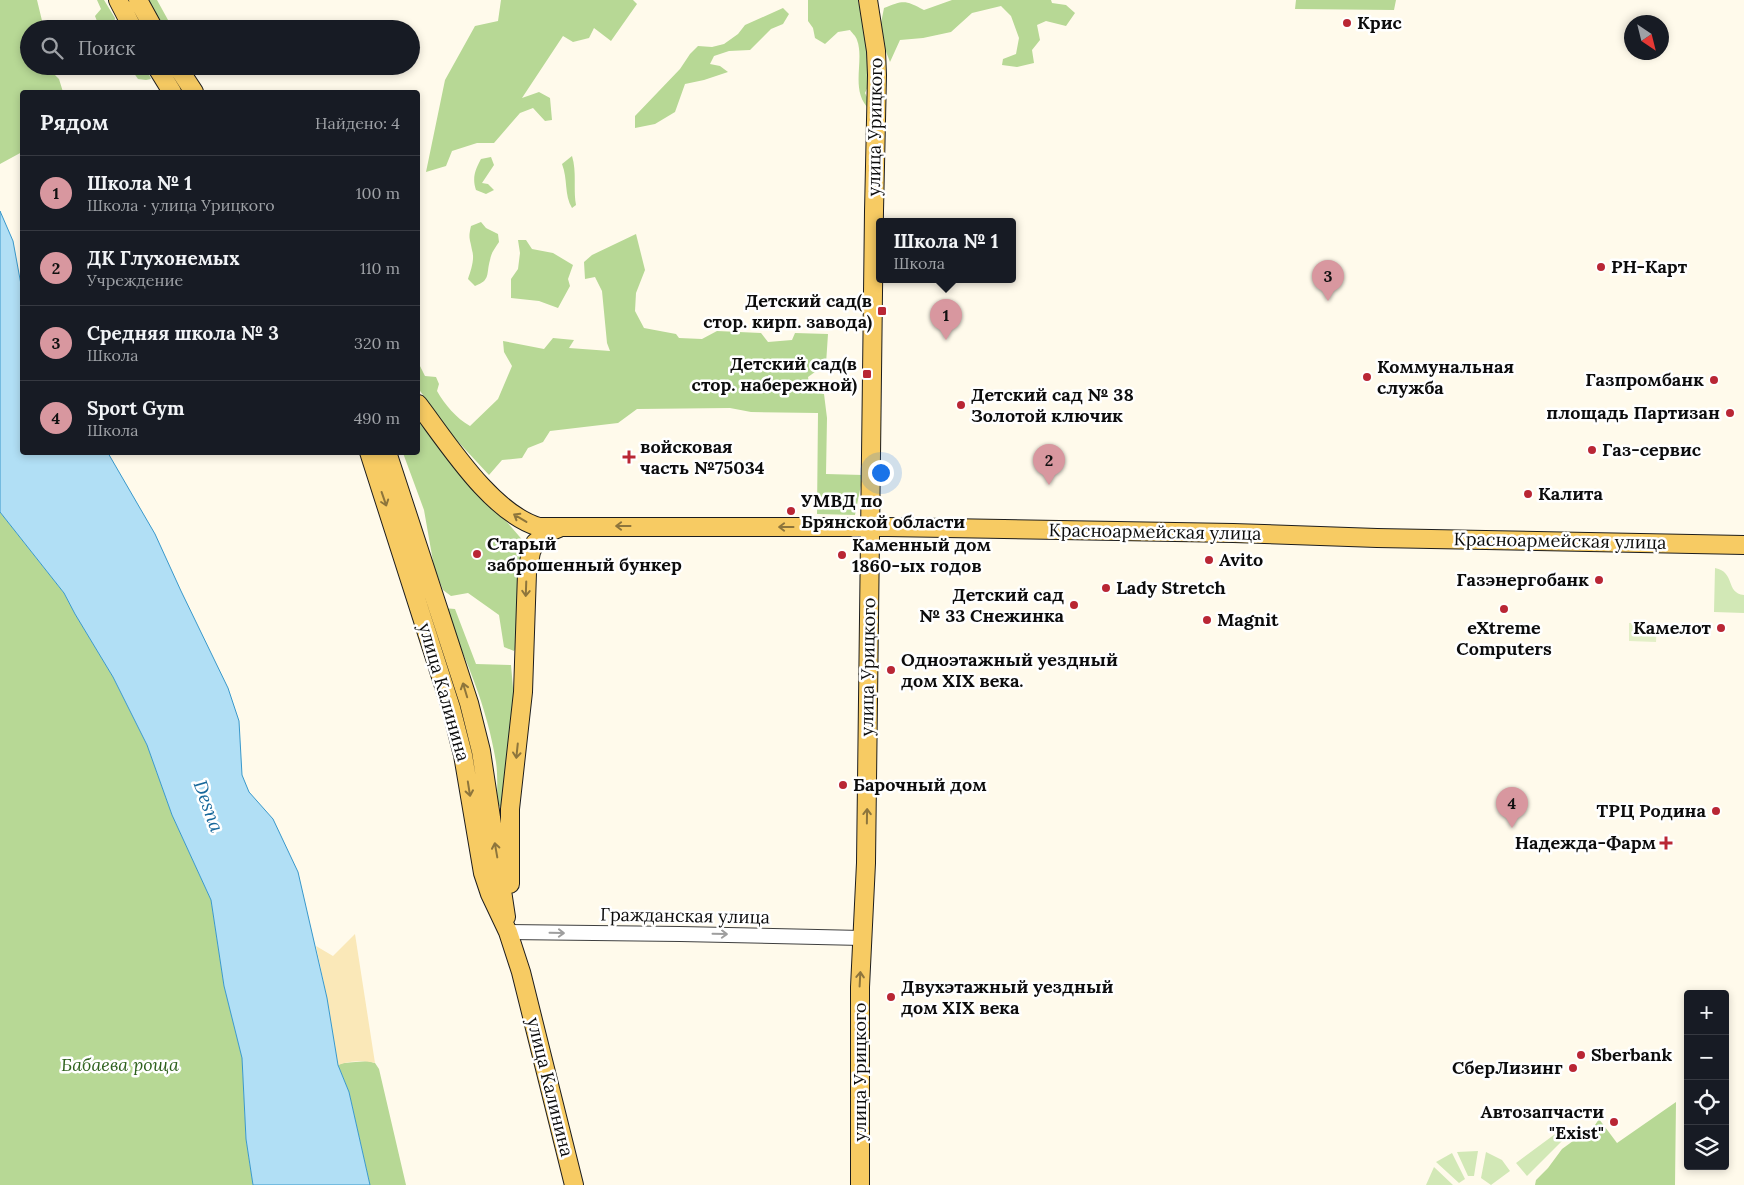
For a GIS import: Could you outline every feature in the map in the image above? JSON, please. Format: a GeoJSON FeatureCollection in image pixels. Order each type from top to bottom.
{"type":"FeatureCollection","features":[{"type":"Feature","properties":{"kind":"main road"},"geometry":{"type":"LineString","coordinates":[[118,0],[128,20]]}},
{"type":"Feature","properties":{"kind":"main road"},"geometry":{"type":"LineString","coordinates":[[138,0],[149,20]]}},
{"type":"Feature","properties":{"kind":"main road","name":"улица Урицкого"},"geometry":{"type":"LineString","coordinates":[[860,1185],[860,987],[866,863],[874,211],[878,75],[868,0]]}},
{"type":"Feature","properties":{"kind":"main road"},"geometry":{"type":"LineString","coordinates":[[162,75],[171,90]]}},
{"type":"Feature","properties":{"kind":"main road"},"geometry":{"type":"LineString","coordinates":[[183,75],[193,90]]}},
{"type":"Feature","properties":{"kind":"main road","name":"Красноармейская улица"},"geometry":{"type":"LineString","coordinates":[[420,407],[472,475],[488,492],[511,513],[539,527],[870,527],[1744,545]]}},
{"type":"Feature","properties":{"kind":"main road","name":"улица Калинина"},"geometry":{"type":"LineString","coordinates":[[370,455],[451,708],[463,755],[483,873],[490,894],[508,932],[521,972],[574,1185]]}},
{"type":"Feature","properties":{"kind":"main road","name":"улица Калинина"},"geometry":{"type":"LineString","coordinates":[[388,455],[471,712],[481,751],[508,932]]}},
{"type":"Feature","properties":{"kind":"main road"},"geometry":{"type":"LineString","coordinates":[[508,932],[510,810],[523,692],[528,561],[531,552],[541,537],[555,529],[567,526]]}},
{"type":"Feature","properties":{"kind":"main road"},"geometry":{"type":"LineString","coordinates":[[1720,544],[1744,558]]}},
{"type":"Feature","properties":{"kind":"street","name":"Гражданская улица"},"geometry":{"type":"LineString","coordinates":[[508,932],[862,938]]}},
{"type":"Feature","properties":{"kind":"green space"},"geometry":{"type":"Polygon","coordinates":[[[0,0],[37,0],[42,20],[20,20],[20,75],[55,75],[59,79],[62,90],[20,90],[20,153],[0,164],[0,0]]]}},
{"type":"Feature","properties":{"kind":"green space"},"geometry":{"type":"Polygon","coordinates":[[[97,0],[104,0],[115,20],[97,20],[95,16],[101,9],[97,0]]]}},
{"type":"Feature","properties":{"kind":"green space"},"geometry":{"type":"Polygon","coordinates":[[[149,0],[157,0],[168,20],[159,20],[149,0]]]}},
{"type":"Feature","properties":{"kind":"green space"},"geometry":{"type":"Polygon","coordinates":[[[501,0],[633,0],[637,4],[611,41],[594,28],[589,38],[573,42],[563,36],[522,98],[539,92],[550,98],[552,120],[545,121],[533,108],[520,113],[494,143],[477,143],[452,151],[446,166],[426,172],[445,80],[475,26],[498,21],[501,0]]]}},
{"type":"Feature","properties":{"kind":"green space"},"geometry":{"type":"Polygon","coordinates":[[[808,0],[858,0],[869,48],[867,67],[869,84],[865,93],[871,105],[870,110],[860,94],[859,48],[856,37],[850,30],[838,32],[825,44],[815,38],[813,28],[808,21],[808,0]]]}},
{"type":"Feature","properties":{"kind":"green space"},"geometry":{"type":"Polygon","coordinates":[[[952,0],[1051,0],[1052,3],[1066,5],[1075,13],[1066,26],[1046,21],[1037,25],[1040,40],[1032,50],[1034,63],[1017,67],[1002,65],[1003,59],[1016,54],[1019,38],[1011,16],[1001,6],[972,13],[951,32],[923,38],[900,40],[890,62],[879,33],[884,8],[904,2],[924,10],[952,0]]]}},
{"type":"Feature","properties":{"kind":"green space"},"geometry":{"type":"Polygon","coordinates":[[[1296,0],[1396,0],[1394,10],[1295,9],[1296,0]]]}},
{"type":"Feature","properties":{"kind":"green space"},"geometry":{"type":"Polygon","coordinates":[[[783,8],[789,14],[783,24],[771,29],[750,50],[729,51],[714,56],[710,64],[720,66],[728,72],[685,84],[675,112],[655,124],[635,128],[635,116],[680,69],[698,46],[712,47],[724,44],[738,34],[745,25],[783,8]]]}},
{"type":"Feature","properties":{"kind":"green space"},"geometry":{"type":"Polygon","coordinates":[[[135,75],[149,75],[151,79],[146,80],[138,79],[135,75]]]}},
{"type":"Feature","properties":{"kind":"green space"},"geometry":{"type":"Polygon","coordinates":[[[572,156],[576,205],[572,208],[568,198],[562,164],[572,156]]]}},
{"type":"Feature","properties":{"kind":"green space"},"geometry":{"type":"Polygon","coordinates":[[[491,157],[494,165],[482,183],[488,184],[494,190],[486,194],[476,190],[474,178],[481,159],[491,157]]]}},
{"type":"Feature","properties":{"kind":"green space"},"geometry":{"type":"Polygon","coordinates":[[[481,222],[486,228],[498,234],[499,242],[491,255],[486,279],[475,286],[468,279],[473,257],[470,234],[471,226],[481,222]]]}},
{"type":"Feature","properties":{"kind":"green space"},"geometry":{"type":"Polygon","coordinates":[[[636,234],[645,270],[636,293],[635,311],[644,328],[676,334],[679,338],[702,339],[717,331],[761,333],[768,342],[792,340],[795,333],[828,334],[826,364],[808,377],[810,391],[824,394],[827,418],[826,474],[863,475],[855,515],[817,514],[818,413],[751,412],[730,408],[637,409],[618,423],[550,431],[543,442],[528,448],[522,458],[502,460],[489,475],[450,433],[420,391],[420,366],[425,376],[436,377],[439,384],[437,391],[447,406],[470,426],[498,399],[512,366],[504,352],[503,341],[544,349],[553,338],[574,340],[569,348],[610,351],[607,343],[602,291],[595,277],[585,279],[584,262],[592,255],[636,234]]]}},
{"type":"Feature","properties":{"kind":"green space"},"geometry":{"type":"Polygon","coordinates":[[[518,240],[526,240],[532,249],[553,253],[573,265],[568,279],[570,286],[558,308],[539,301],[511,298],[511,279],[518,269],[520,253],[518,240]]]}},
{"type":"Feature","properties":{"kind":"green space"},"geometry":{"type":"Polygon","coordinates":[[[420,421],[473,490],[507,522],[525,543],[521,565],[518,644],[514,651],[504,647],[499,615],[468,593],[451,596],[443,590],[434,567],[424,510],[404,455],[420,455],[420,421]]]}},
{"type":"Feature","properties":{"kind":"green space","name":"Бабаева роща"},"geometry":{"type":"Polygon","coordinates":[[[0,512],[64,593],[113,677],[147,745],[172,815],[211,900],[224,986],[242,1058],[246,1139],[253,1185],[0,1185],[0,512]]]}},
{"type":"Feature","properties":{"kind":"green space"},"geometry":{"type":"Polygon","coordinates":[[[1715,568],[1726,574],[1734,590],[1744,595],[1744,613],[1714,612],[1715,568]]]}},
{"type":"Feature","properties":{"kind":"green space"},"geometry":{"type":"Polygon","coordinates":[[[443,608],[455,609],[476,664],[511,665],[515,711],[503,808],[497,805],[496,762],[487,721],[468,664],[443,608]]]}},
{"type":"Feature","properties":{"kind":"green space"},"geometry":{"type":"Polygon","coordinates":[[[1629,623],[1657,623],[1656,642],[1629,641],[1629,623]]]}},
{"type":"Feature","properties":{"kind":"green space"},"geometry":{"type":"Polygon","coordinates":[[[368,1061],[375,1063],[379,1069],[406,1185],[370,1185],[349,1092],[338,1065],[368,1061]]]}},
{"type":"Feature","properties":{"kind":"green space"},"geometry":{"type":"Polygon","coordinates":[[[1676,1102],[1675,1185],[1535,1185],[1536,1180],[1562,1149],[1595,1125],[1599,1119],[1617,1143],[1676,1102]]]}},
{"type":"Feature","properties":{"kind":"green space"},"geometry":{"type":"Polygon","coordinates":[[[1566,1126],[1569,1134],[1527,1176],[1516,1163],[1566,1126]]]}},
{"type":"Feature","properties":{"kind":"green space"},"geometry":{"type":"Polygon","coordinates":[[[1478,1151],[1474,1176],[1468,1176],[1457,1152],[1478,1151]]]}},
{"type":"Feature","properties":{"kind":"green space"},"geometry":{"type":"Polygon","coordinates":[[[1486,1152],[1502,1160],[1510,1171],[1491,1185],[1481,1178],[1486,1152]]]}},
{"type":"Feature","properties":{"kind":"green space"},"geometry":{"type":"Polygon","coordinates":[[[1452,1153],[1465,1179],[1459,1183],[1436,1162],[1452,1153]]]}},
{"type":"Feature","properties":{"kind":"green space"},"geometry":{"type":"Polygon","coordinates":[[[1434,1167],[1453,1185],[1426,1185],[1434,1167]]]}},
{"type":"Feature","properties":{"kind":"sand"},"geometry":{"type":"Polygon","coordinates":[[[355,934],[375,1063],[356,1061],[338,1065],[316,946],[333,956],[355,934]]]}},
{"type":"Feature","properties":{"kind":"water","name":"Desna"},"geometry":{"type":"Polygon","coordinates":[[[0,211],[13,241],[20,279],[20,455],[109,455],[155,534],[228,688],[239,721],[242,775],[249,792],[273,819],[298,872],[327,998],[338,1065],[349,1092],[370,1185],[253,1185],[246,1139],[242,1058],[224,986],[211,900],[172,815],[147,745],[113,677],[64,593],[0,512],[0,211]]]}},
{"type":"Feature","properties":{"kind":"place","name":"Крис"},"geometry":{"type":"Point","coordinates":[1347,23]}},
{"type":"Feature","properties":{"kind":"place","name":"РН-Карт"},"geometry":{"type":"Point","coordinates":[1601,267]}},
{"type":"Feature","properties":{"kind":"place","name":"Средняя школа № 3"},"geometry":{"type":"Point","coordinates":[1328,301]}},
{"type":"Feature","properties":{"kind":"place","name":"Детский сад(в стор. кирп. завода)"},"geometry":{"type":"Point","coordinates":[882,311]}},
{"type":"Feature","properties":{"kind":"place","name":"Школа № 1"},"geometry":{"type":"Point","coordinates":[946,340]}},
{"type":"Feature","properties":{"kind":"place","name":"Детский сад(в стор. набережной)"},"geometry":{"type":"Point","coordinates":[867,374]}},
{"type":"Feature","properties":{"kind":"place","name":"Коммунальная служба"},"geometry":{"type":"Point","coordinates":[1367,377]}},
{"type":"Feature","properties":{"kind":"place","name":"Газпромбанк"},"geometry":{"type":"Point","coordinates":[1714,380]}},
{"type":"Feature","properties":{"kind":"place","name":"Детский сад № 38 Золотой ключик"},"geometry":{"type":"Point","coordinates":[961,405]}},
{"type":"Feature","properties":{"kind":"place","name":"площадь Партизан"},"geometry":{"type":"Point","coordinates":[1730,413]}},
{"type":"Feature","properties":{"kind":"place","name":"Газ-сервис"},"geometry":{"type":"Point","coordinates":[1592,450]}},
{"type":"Feature","properties":{"kind":"place","name":"войсковая часть №75034"},"geometry":{"type":"Point","coordinates":[629,457]}},
{"type":"Feature","properties":{"kind":"place","name":"ДК Глухонемых"},"geometry":{"type":"Point","coordinates":[1049,485]}},
{"type":"Feature","properties":{"kind":"place","name":"Калита"},"geometry":{"type":"Point","coordinates":[1528,494]}},
{"type":"Feature","properties":{"kind":"place","name":"УМВД по Брянской области"},"geometry":{"type":"Point","coordinates":[791,511]}},
{"type":"Feature","properties":{"kind":"place","name":"Старый заброшенный бункер"},"geometry":{"type":"Point","coordinates":[477,554]}},
{"type":"Feature","properties":{"kind":"place","name":"Каменный дом 1860-ых годов"},"geometry":{"type":"Point","coordinates":[842,555]}},
{"type":"Feature","properties":{"kind":"place","name":"Avito"},"geometry":{"type":"Point","coordinates":[1209,560]}},
{"type":"Feature","properties":{"kind":"place","name":"Газэнергобанк"},"geometry":{"type":"Point","coordinates":[1599,580]}},
{"type":"Feature","properties":{"kind":"place","name":"Lady Stretch"},"geometry":{"type":"Point","coordinates":[1106,588]}},
{"type":"Feature","properties":{"kind":"place","name":"Детский сад № 33 Снежинка"},"geometry":{"type":"Point","coordinates":[1074,605]}},
{"type":"Feature","properties":{"kind":"place","name":"eXtreme Computers"},"geometry":{"type":"Point","coordinates":[1504,609]}},
{"type":"Feature","properties":{"kind":"place","name":"Magnit"},"geometry":{"type":"Point","coordinates":[1207,620]}},
{"type":"Feature","properties":{"kind":"place","name":"Камелот"},"geometry":{"type":"Point","coordinates":[1721,628]}},
{"type":"Feature","properties":{"kind":"place","name":"Одноэтажный уездный дом XIX века."},"geometry":{"type":"Point","coordinates":[891,670]}},
{"type":"Feature","properties":{"kind":"place","name":"Барочный дом"},"geometry":{"type":"Point","coordinates":[843,785]}},
{"type":"Feature","properties":{"kind":"place","name":"ТРЦ Родина"},"geometry":{"type":"Point","coordinates":[1716,811]}},
{"type":"Feature","properties":{"kind":"place","name":"Sport Gym"},"geometry":{"type":"Point","coordinates":[1512,828]}},
{"type":"Feature","properties":{"kind":"place","name":"Надежда-Фарм"},"geometry":{"type":"Point","coordinates":[1666,843]}},
{"type":"Feature","properties":{"kind":"place","name":"Двухэтажный уездный дом XIX века"},"geometry":{"type":"Point","coordinates":[891,997]}},
{"type":"Feature","properties":{"kind":"place","name":"Sberbank"},"geometry":{"type":"Point","coordinates":[1581,1055]}},
{"type":"Feature","properties":{"kind":"place","name":"СберЛизинг"},"geometry":{"type":"Point","coordinates":[1573,1068]}},
{"type":"Feature","properties":{"kind":"place","name":"Автозапчасти \"Exist\""},"geometry":{"type":"Point","coordinates":[1614,1122]}}]}
